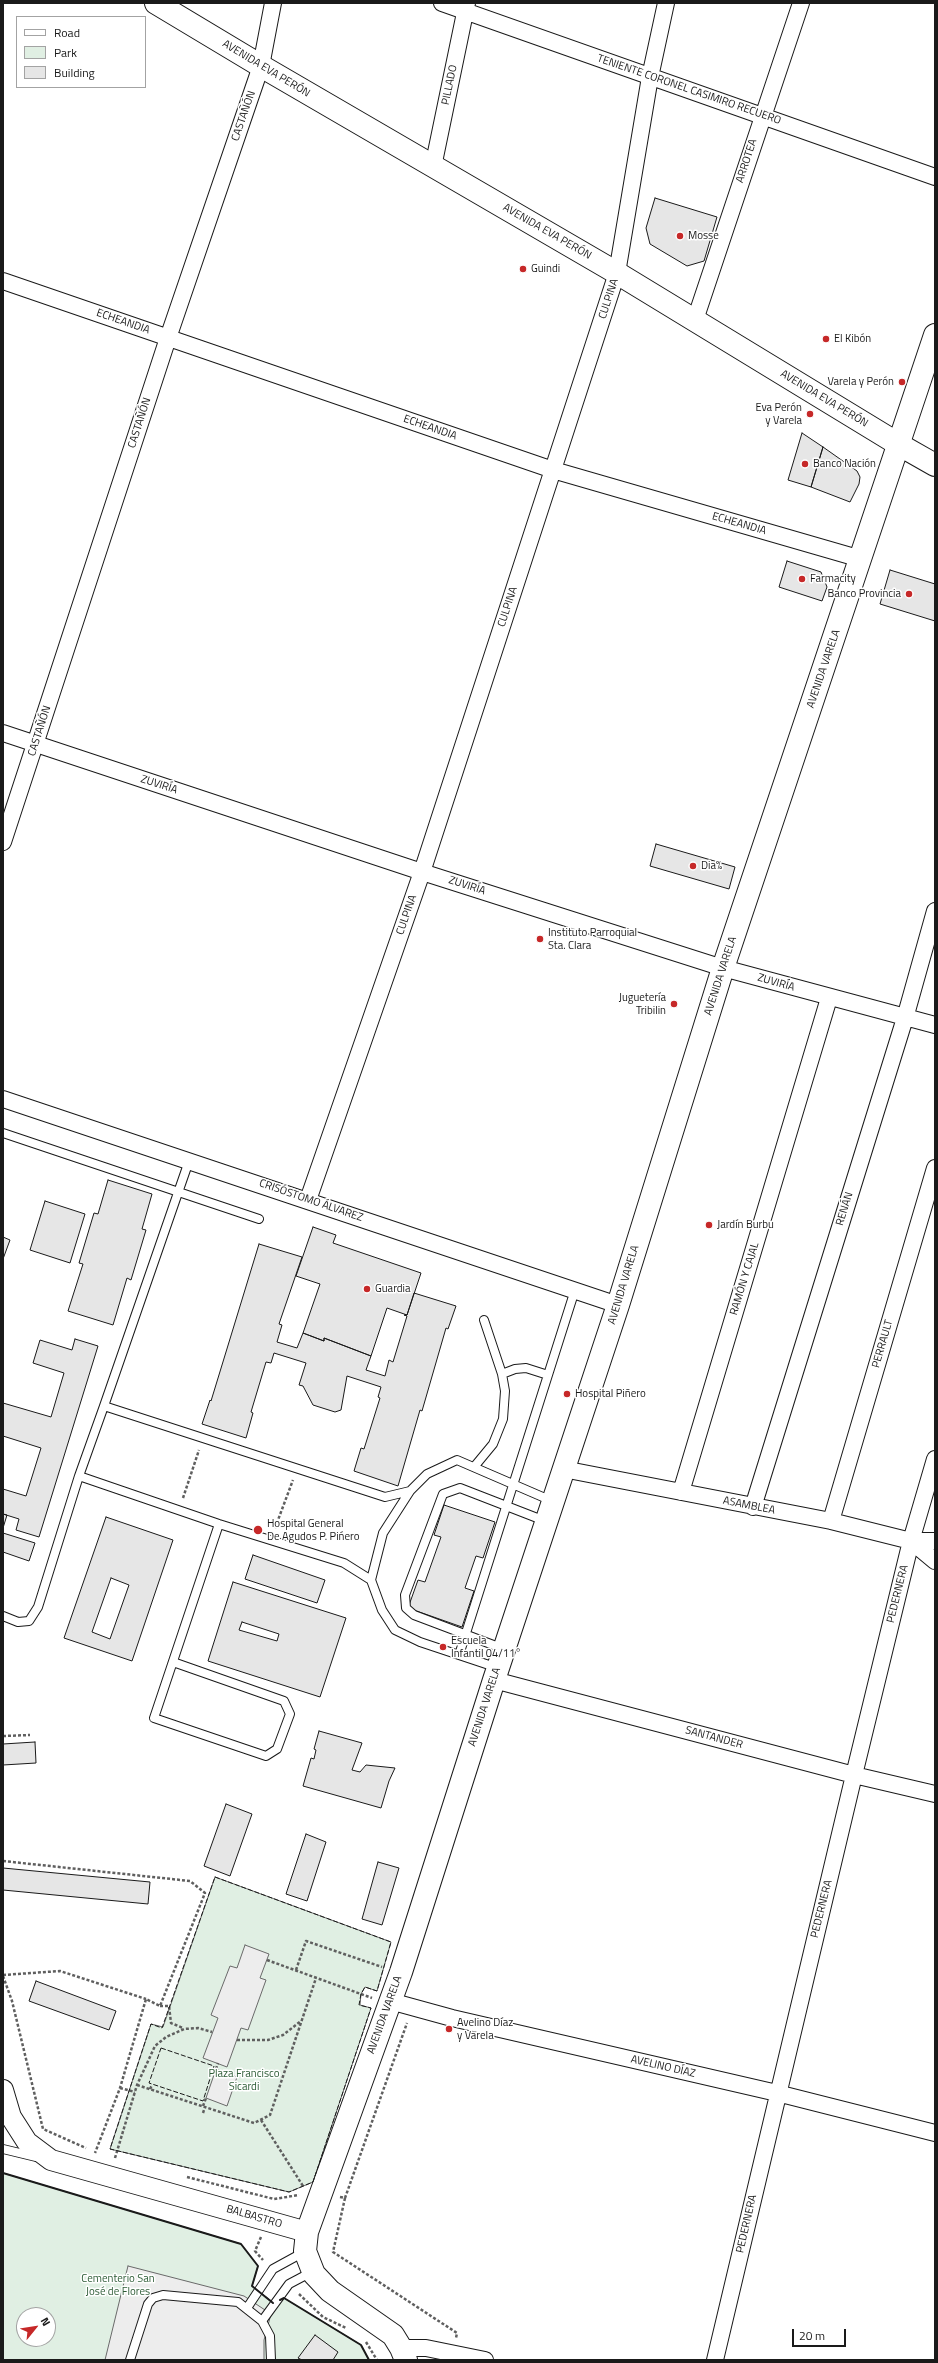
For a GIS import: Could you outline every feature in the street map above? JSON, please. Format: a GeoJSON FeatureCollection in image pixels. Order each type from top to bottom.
{"type":"FeatureCollection","features":[{"type":"Feature","properties":{"kind":"main road","name":"AVENIDA EVA PERÓN"},"geometry":{"type":"LineString","coordinates":[[156,3],[260,66],[617,273],[935,465]]}},
{"type":"Feature","properties":{"kind":"main road","name":"AVENIDA VARELA"},"geometry":{"type":"LineString","coordinates":[[306,2242],[401,1972],[498,1666],[618,1305],[723,968],[935,336]]}},
{"type":"Feature","properties":{"kind":"main road"},"geometry":{"type":"LineString","coordinates":[[306,2242],[314,2274],[330,2290],[382,2325],[393,2335],[404,2354]]}},
{"type":"Feature","properties":{"kind":"street","name":"CASTAÑÓN"},"geometry":{"type":"LineString","coordinates":[[3,842],[168,338],[260,66],[273,3]]}},
{"type":"Feature","properties":{"kind":"street","name":"TENIENTE CORONEL CASIMIRO RECUERO"},"geometry":{"type":"LineString","coordinates":[[442,3],[466,7],[650,77],[762,115],[935,177]]}},
{"type":"Feature","properties":{"kind":"street","name":"CULPINA"},"geometry":{"type":"LineString","coordinates":[[308,1200],[422,872],[617,273],[650,77],[666,3]]}},
{"type":"Feature","properties":{"kind":"street","name":"ARROTEA"},"geometry":{"type":"LineString","coordinates":[[695,320],[762,115],[801,3]]}},
{"type":"Feature","properties":{"kind":"street","name":"PILLADO"},"geometry":{"type":"LineString","coordinates":[[433,167],[466,7]]}},
{"type":"Feature","properties":{"kind":"street","name":"ECHEANDIA"},"geometry":{"type":"LineString","coordinates":[[3,281],[553,470],[861,559]]}},
{"type":"Feature","properties":{"kind":"street","name":"ZUVIRÍA"},"geometry":{"type":"LineString","coordinates":[[3,733],[422,872],[723,968],[935,1025]]}},
{"type":"Feature","properties":{"kind":"street","name":"RENÁN"},"geometry":{"type":"LineString","coordinates":[[754,1507],[905,1018],[935,911]]}},
{"type":"Feature","properties":{"kind":"street","name":"RAMÓN Y CAJAL"},"geometry":{"type":"LineString","coordinates":[[681,1492],[830,998]]}},
{"type":"Feature","properties":{"kind":"street","name":"CRISÓSTOMO ÁLVAREZ"},"geometry":{"type":"LineString","coordinates":[[3,1099],[618,1305]]}},
{"type":"Feature","properties":{"kind":"street","name":"PERRAULT"},"geometry":{"type":"LineString","coordinates":[[831,1521],[935,1168]]}},
{"type":"Feature","properties":{"kind":"street","name":"PEDERNERA"},"geometry":{"type":"LineString","coordinates":[[715,2360],[777,2093],[854,1775],[912,1541],[935,1459]]}},
{"type":"Feature","properties":{"kind":"street","name":"ASAMBLEA"},"geometry":{"type":"LineString","coordinates":[[563,1468],[754,1507],[831,1521],[912,1541],[935,1541]]}},
{"type":"Feature","properties":{"kind":"street"},"geometry":{"type":"LineString","coordinates":[[912,1541],[935,1560]]}},
{"type":"Feature","properties":{"kind":"street","name":"SANTANDER"},"geometry":{"type":"LineString","coordinates":[[498,1666],[854,1775],[935,1794]]}},
{"type":"Feature","properties":{"kind":"street","name":"AVELINO DÍAZ"},"geometry":{"type":"LineString","coordinates":[[390,2001],[452,2018],[777,2093],[935,2132]]}},
{"type":"Feature","properties":{"kind":"street","name":"BALBASTRO"},"geometry":{"type":"LineString","coordinates":[[3,2090],[11,2117],[26,2142],[51,2160],[306,2242]]}},
{"type":"Feature","properties":{"kind":"street"},"geometry":{"type":"LineString","coordinates":[[404,2354],[426,2348],[452,2352],[485,2360]]}},
{"type":"Feature","properties":{"kind":"lane"},"geometry":{"type":"LineString","coordinates":[[3,1133],[259,1219]]}},
{"type":"Feature","properties":{"kind":"lane"},"geometry":{"type":"LineString","coordinates":[[3,1616],[18,1622],[29,1621],[38,1607],[79,1476],[189,1161]]}},
{"type":"Feature","properties":{"kind":"lane"},"geometry":{"type":"LineString","coordinates":[[459,1655],[575,1290]]}},
{"type":"Feature","properties":{"kind":"lane"},"geometry":{"type":"LineString","coordinates":[[474,1467],[493,1444],[503,1419],[506,1391],[502,1374],[484,1320]]}},
{"type":"Feature","properties":{"kind":"lane"},"geometry":{"type":"LineString","coordinates":[[502,1374],[515,1369],[526,1368],[548,1375]]}},
{"type":"Feature","properties":{"kind":"lane"},"geometry":{"type":"LineString","coordinates":[[104,1406],[385,1497],[410,1491]]}},
{"type":"Feature","properties":{"kind":"lane"},"geometry":{"type":"LineString","coordinates":[[498,1666],[420,1642],[395,1630],[382,1610],[371,1580],[383,1532],[410,1491],[427,1474],[457,1460],[552,1501]]}},
{"type":"Feature","properties":{"kind":"lane"},"geometry":{"type":"LineString","coordinates":[[79,1476],[219,1524],[344,1564],[371,1580]]}},
{"type":"Feature","properties":{"kind":"lane"},"geometry":{"type":"LineString","coordinates":[[498,1666],[465,1635],[414,1615],[406,1608],[405,1595],[443,1494],[460,1488],[546,1522]]}},
{"type":"Feature","properties":{"kind":"lane"},"geometry":{"type":"LineString","coordinates":[[173,1662],[284,1701],[290,1714],[277,1749],[266,1756],[154,1718],[219,1524]]}},
{"type":"Feature","properties":{"kind":"lane"},"geometry":{"type":"LineString","coordinates":[[3,2149],[51,2160]]}},
{"type":"Feature","properties":{"kind":"lane"},"geometry":{"type":"LineString","coordinates":[[247,2308],[273,2269],[306,2242]]}},
{"type":"Feature","properties":{"kind":"lane"},"geometry":{"type":"LineString","coordinates":[[262,2321],[289,2284],[306,2275],[314,2274]]}},
{"type":"Feature","properties":{"kind":"lane"},"geometry":{"type":"LineString","coordinates":[[130,2360],[148,2304],[154,2298],[163,2295],[238,2302],[262,2321],[270,2336],[271,2360]]}},
{"type":"Feature","properties":{"kind":"path"},"geometry":{"type":"LineString","coordinates":[[179,1510],[203,1438]]}},
{"type":"Feature","properties":{"kind":"path"},"geometry":{"type":"LineString","coordinates":[[271,1540],[297,1468]]}},
{"type":"Feature","properties":{"kind":"path"},"geometry":{"type":"LineString","coordinates":[[3,1736],[30,1735]]}},
{"type":"Feature","properties":{"kind":"path"},"geometry":{"type":"LineString","coordinates":[[3,1861],[190,1882],[205,1892],[160,2006]]}},
{"type":"Feature","properties":{"kind":"path"},"geometry":{"type":"LineString","coordinates":[[296,1970],[306,1941],[401,1972]]}},
{"type":"Feature","properties":{"kind":"path"},"geometry":{"type":"LineString","coordinates":[[267,1960],[361,1994]]}},
{"type":"Feature","properties":{"kind":"path"},"geometry":{"type":"LineString","coordinates":[[102,2154],[43,2130],[14,2008],[3,1976],[60,1971],[146,1999],[160,2006],[169,2006],[172,2023],[184,2029]]}},
{"type":"Feature","properties":{"kind":"path"},"geometry":{"type":"LineString","coordinates":[[137,2085],[254,2123],[270,2115],[316,1978]]}},
{"type":"Feature","properties":{"kind":"path"},"geometry":{"type":"LineString","coordinates":[[96,2152],[120,2088],[146,1999]]}},
{"type":"Feature","properties":{"kind":"path"},"geometry":{"type":"LineString","coordinates":[[237,2040],[268,2040],[283,2035],[302,2020]]}},
{"type":"Feature","properties":{"kind":"path"},"geometry":{"type":"LineString","coordinates":[[115,2158],[137,2085],[155,2046],[166,2037],[184,2029],[198,2028],[212,2032]]}},
{"type":"Feature","properties":{"kind":"path"},"geometry":{"type":"LineString","coordinates":[[216,2069],[218,2063]]}},
{"type":"Feature","properties":{"kind":"path"},"geometry":{"type":"LineString","coordinates":[[150,2089],[152,2084]]}},
{"type":"Feature","properties":{"kind":"path"},"geometry":{"type":"LineString","coordinates":[[120,2088],[135,2092]]}},
{"type":"Feature","properties":{"kind":"path"},"geometry":{"type":"LineString","coordinates":[[203,2113],[206,2098]]}},
{"type":"Feature","properties":{"kind":"path"},"geometry":{"type":"LineString","coordinates":[[261,2120],[302,2186]]}},
{"type":"Feature","properties":{"kind":"path"},"geometry":{"type":"LineString","coordinates":[[108,2156],[122,2160]]}},
{"type":"Feature","properties":{"kind":"path"},"geometry":{"type":"LineString","coordinates":[[183,2176],[274,2199]]}},
{"type":"Feature","properties":{"kind":"path"},"geometry":{"type":"LineString","coordinates":[[345,2198],[333,2252],[457,2333],[452,2352]]}},
{"type":"Feature","properties":{"kind":"green space","name":"Plaza Francisco Sicardi"},"geometry":{"type":"Polygon","coordinates":[[[215,1877],[391,1942],[377,1991],[365,1987],[361,1994],[360,2005],[371,2008],[313,2182],[289,2192],[110,2149],[151,2024],[163,2027],[215,1877]]]}},
{"type":"Feature","properties":{"kind":"green space","name":"Cementerio San José de Flores"},"geometry":{"type":"Polygon","coordinates":[[[3,2173],[241,2244],[258,2266],[252,2286],[274,2303],[284,2298],[361,2345],[369,2360],[3,2360],[3,2173]]]}},
{"type":"Feature","properties":{"kind":"shaded area"},"geometry":{"type":"Polygon","coordinates":[[[245,1945],[269,1954],[260,1978],[266,1980],[248,2030],[241,2028],[227,2067],[203,2058],[218,2018],[211,2015],[230,1966],[237,1968],[245,1945]]]}},
{"type":"Feature","properties":{"kind":"shaded area"},"geometry":{"type":"Polygon","coordinates":[[[216,2069],[237,2077],[227,2106],[206,2098],[216,2069]]]}},
{"type":"Feature","properties":{"kind":"shaded area"},"geometry":{"type":"Polygon","coordinates":[[[128,2266],[244,2296],[271,2314],[264,2340],[264,2360],[105,2360],[128,2266]]]}},
{"type":"Feature","properties":{"kind":"building","name":"Mosse"},"geometry":{"type":"Polygon","coordinates":[[[655,198],[717,217],[704,261],[687,266],[650,244],[646,228],[655,198]]]}},
{"type":"Feature","properties":{"kind":"building","name":"Banco Nación"},"geometry":{"type":"Polygon","coordinates":[[[802,433],[823,447],[811,487],[788,480],[802,433]]]}},
{"type":"Feature","properties":{"kind":"building"},"geometry":{"type":"Polygon","coordinates":[[[823,447],[857,471],[860,477],[859,484],[850,502],[811,487],[823,447]]]}},
{"type":"Feature","properties":{"kind":"building","name":"Farmacity"},"geometry":{"type":"Polygon","coordinates":[[[787,561],[821,572],[827,587],[822,601],[779,587],[787,561]]]}},
{"type":"Feature","properties":{"kind":"building","name":"Banco Provincia"},"geometry":{"type":"Polygon","coordinates":[[[890,570],[935,584],[935,621],[880,604],[890,570]]]}},
{"type":"Feature","properties":{"kind":"building","name":"Dia%"},"geometry":{"type":"Polygon","coordinates":[[[656,844],[735,867],[729,889],[650,866],[656,844]]]}},
{"type":"Feature","properties":{"kind":"building"},"geometry":{"type":"Polygon","coordinates":[[[108,1180],[152,1194],[142,1229],[146,1230],[131,1280],[127,1278],[113,1325],[68,1311],[83,1264],[79,1263],[94,1213],[98,1214],[108,1180]]]}},
{"type":"Feature","properties":{"kind":"building"},"geometry":{"type":"Polygon","coordinates":[[[45,1201],[85,1214],[70,1263],[30,1250],[45,1201]]]}},
{"type":"Feature","properties":{"kind":"building","name":"Guardia"},"geometry":{"type":"Polygon","coordinates":[[[313,1227],[336,1235],[333,1243],[421,1273],[407,1315],[387,1308],[371,1356],[324,1338],[324,1341],[303,1333],[320,1284],[296,1276],[313,1227]]]}},
{"type":"Feature","properties":{"kind":"building"},"geometry":{"type":"Polygon","coordinates":[[[3,1237],[10,1240],[3,1259],[3,1237]]]}},
{"type":"Feature","properties":{"kind":"building"},"geometry":{"type":"Polygon","coordinates":[[[259,1244],[302,1257],[279,1324],[282,1325],[277,1342],[297,1348],[303,1333],[324,1341],[324,1338],[371,1356],[366,1370],[385,1376],[389,1360],[393,1362],[407,1316],[404,1315],[407,1315],[414,1293],[456,1306],[448,1329],[446,1328],[398,1486],[354,1471],[361,1448],[364,1449],[380,1398],[378,1397],[381,1387],[347,1376],[341,1410],[335,1412],[313,1405],[303,1386],[299,1385],[306,1363],[274,1353],[271,1363],[266,1362],[251,1412],[253,1413],[246,1438],[202,1424],[210,1400],[211,1401],[259,1244]]]}},
{"type":"Feature","properties":{"kind":"building"},"geometry":{"type":"Polygon","coordinates":[[[75,1339],[98,1346],[39,1537],[16,1530],[19,1519],[3,1514],[3,1489],[26,1496],[41,1448],[3,1436],[3,1403],[51,1417],[64,1373],[33,1363],[40,1340],[72,1350],[75,1339]]]}},
{"type":"Feature","properties":{"kind":"building"},"geometry":{"type":"Polygon","coordinates":[[[444,1505],[495,1522],[483,1558],[476,1556],[465,1588],[474,1591],[462,1627],[408,1608],[418,1580],[425,1582],[441,1537],[434,1535],[444,1505]]]}},
{"type":"Feature","properties":{"kind":"building"},"geometry":{"type":"Polygon","coordinates":[[[3,1514],[7,1515],[3,1528],[3,1514]]]}},
{"type":"Feature","properties":{"kind":"building"},"geometry":{"type":"Polygon","coordinates":[[[106,1517],[173,1540],[132,1661],[64,1638],[106,1517]],[[111,1578],[92,1632],[110,1639],[129,1585],[111,1578]]]}},
{"type":"Feature","properties":{"kind":"building"},"geometry":{"type":"Polygon","coordinates":[[[3,1533],[35,1543],[29,1561],[3,1552],[3,1533]]]}},
{"type":"Feature","properties":{"kind":"building"},"geometry":{"type":"Polygon","coordinates":[[[253,1555],[325,1580],[317,1603],[245,1579],[253,1555]]]}},
{"type":"Feature","properties":{"kind":"building"},"geometry":{"type":"Polygon","coordinates":[[[233,1582],[346,1618],[320,1697],[208,1661],[233,1582]],[[242,1622],[239,1630],[277,1641],[279,1634],[242,1622]]]}},
{"type":"Feature","properties":{"kind":"building"},"geometry":{"type":"Polygon","coordinates":[[[319,1731],[362,1743],[352,1770],[360,1772],[366,1765],[395,1768],[389,1781],[381,1808],[303,1786],[311,1758],[314,1759],[316,1750],[314,1749],[319,1731]]]}},
{"type":"Feature","properties":{"kind":"building"},"geometry":{"type":"Polygon","coordinates":[[[35,1742],[36,1763],[3,1765],[3,1744],[35,1742]]]}},
{"type":"Feature","properties":{"kind":"building"},"geometry":{"type":"Polygon","coordinates":[[[226,1804],[252,1814],[230,1876],[204,1866],[226,1804]]]}},
{"type":"Feature","properties":{"kind":"building"},"geometry":{"type":"Polygon","coordinates":[[[306,1834],[326,1842],[307,1901],[286,1894],[306,1834]]]}},
{"type":"Feature","properties":{"kind":"building"},"geometry":{"type":"Polygon","coordinates":[[[378,1862],[399,1868],[382,1925],[362,1919],[378,1862]]]}},
{"type":"Feature","properties":{"kind":"building"},"geometry":{"type":"Polygon","coordinates":[[[3,1868],[150,1882],[148,1904],[3,1890],[3,1868]]]}},
{"type":"Feature","properties":{"kind":"building"},"geometry":{"type":"Polygon","coordinates":[[[36,1981],[116,2011],[109,2030],[29,2001],[36,1981]]]}},
{"type":"Feature","properties":{"kind":"building"},"geometry":{"type":"Polygon","coordinates":[[[315,2335],[338,2352],[333,2360],[302,2360],[298,2358],[315,2335]]]}},
{"type":"Feature","properties":{"kind":"fence"},"geometry":{"type":"LineString","coordinates":[[215,1877],[391,1942],[377,1991],[365,1987],[361,1994],[359,2005],[371,2008],[313,2182],[289,2192],[110,2149],[151,2024],[162,2028],[215,1877]]}},
{"type":"Feature","properties":{"kind":"fence"},"geometry":{"type":"LineString","coordinates":[[161,2048],[214,2066],[203,2101],[149,2083],[161,2048]]}},
{"type":"Feature","properties":{"kind":"wall"},"geometry":{"type":"LineString","coordinates":[[3,2173],[241,2244],[258,2266],[252,2286],[273,2303]]}},
{"type":"Feature","properties":{"kind":"wall"},"geometry":{"type":"LineString","coordinates":[[280,2300],[284,2298],[361,2345],[369,2360]]}},
{"type":"Feature","properties":{"kind":"place","name":"Mosse"},"geometry":{"type":"Point","coordinates":[680,236]}},
{"type":"Feature","properties":{"kind":"place","name":"Guindi"},"geometry":{"type":"Point","coordinates":[523,269]}},
{"type":"Feature","properties":{"kind":"place","name":"El Kibón"},"geometry":{"type":"Point","coordinates":[826,339]}},
{"type":"Feature","properties":{"kind":"place","name":"Varela y Perón"},"geometry":{"type":"Point","coordinates":[902,382]}},
{"type":"Feature","properties":{"kind":"place","name":"Eva Perón y Varela"},"geometry":{"type":"Point","coordinates":[810,414]}},
{"type":"Feature","properties":{"kind":"place","name":"Banco Nación"},"geometry":{"type":"Point","coordinates":[805,464]}},
{"type":"Feature","properties":{"kind":"place","name":"Farmacity"},"geometry":{"type":"Point","coordinates":[802,579]}},
{"type":"Feature","properties":{"kind":"place","name":"Banco Provincia"},"geometry":{"type":"Point","coordinates":[909,594]}},
{"type":"Feature","properties":{"kind":"place","name":"Dia%"},"geometry":{"type":"Point","coordinates":[693,866]}},
{"type":"Feature","properties":{"kind":"place","name":"Instituto Parroquial Sta. Clara"},"geometry":{"type":"Point","coordinates":[540,939]}},
{"type":"Feature","properties":{"kind":"place","name":"Juguetería Tribilin"},"geometry":{"type":"Point","coordinates":[674,1004]}},
{"type":"Feature","properties":{"kind":"place","name":"Jardín Burbu"},"geometry":{"type":"Point","coordinates":[709,1225]}},
{"type":"Feature","properties":{"kind":"place","name":"Guardia"},"geometry":{"type":"Point","coordinates":[367,1289]}},
{"type":"Feature","properties":{"kind":"place","name":"Hospital Piñero"},"geometry":{"type":"Point","coordinates":[567,1394]}},
{"type":"Feature","properties":{"kind":"place","name":"Hospital General De Agudos P. Pińero"},"geometry":{"type":"Point","coordinates":[258,1530]}},
{"type":"Feature","properties":{"kind":"place","name":"Escuela Infantil 04/11°"},"geometry":{"type":"Point","coordinates":[443,1647]}},
{"type":"Feature","properties":{"kind":"place","name":"Avelino Díaz y Varela"},"geometry":{"type":"Point","coordinates":[449,2029]}}]}
